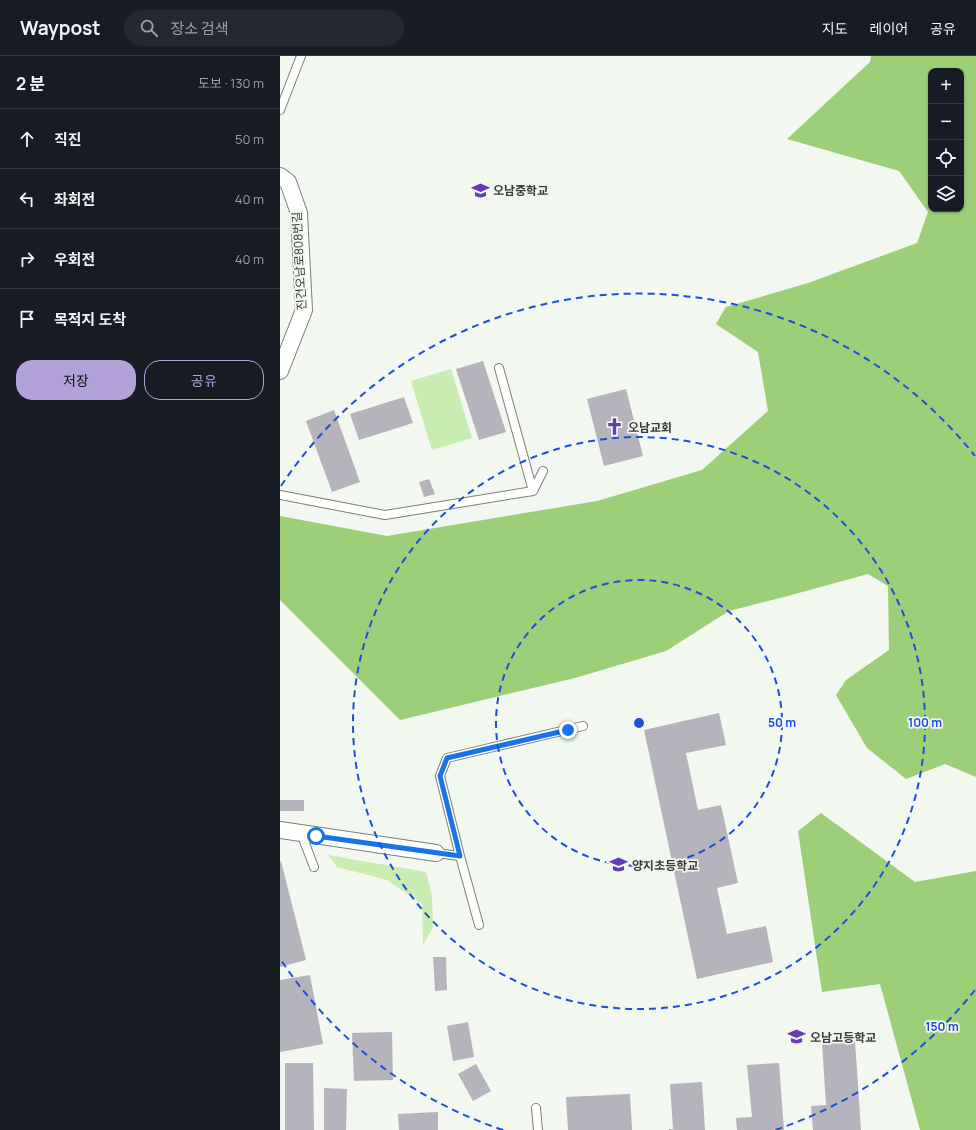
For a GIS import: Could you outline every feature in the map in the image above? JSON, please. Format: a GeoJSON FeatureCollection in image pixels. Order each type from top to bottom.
{"type":"FeatureCollection","features":[{"type":"Feature","properties":{"kind":"street","name":"진건오남로808번길"},"geometry":{"type":"LineString","coordinates":[[280,176],[288,182],[298,214],[304,310],[280,371]]}},
{"type":"Feature","properties":{"kind":"street"},"geometry":{"type":"LineString","coordinates":[[280,830],[436,853]]}},
{"type":"Feature","properties":{"kind":"lane"},"geometry":{"type":"LineString","coordinates":[[280,110],[299,57],[309,56]]}},
{"type":"Feature","properties":{"kind":"lane"},"geometry":{"type":"LineString","coordinates":[[499,368],[533,491]]}},
{"type":"Feature","properties":{"kind":"lane"},"geometry":{"type":"LineString","coordinates":[[533,491],[543,471]]}},
{"type":"Feature","properties":{"kind":"lane"},"geometry":{"type":"LineString","coordinates":[[280,495],[385,515],[533,491]]}},
{"type":"Feature","properties":{"kind":"lane"},"geometry":{"type":"LineString","coordinates":[[479,925],[440,776],[447,758],[583,726]]}},
{"type":"Feature","properties":{"kind":"lane"},"geometry":{"type":"LineString","coordinates":[[301,834],[314,867]]}},
{"type":"Feature","properties":{"kind":"lane"},"geometry":{"type":"LineString","coordinates":[[436,853],[460,856]]}},
{"type":"Feature","properties":{"kind":"lane"},"geometry":{"type":"LineString","coordinates":[[536,1108],[538,1130]]}},
{"type":"Feature","properties":{"kind":"green space"},"geometry":{"type":"Polygon","coordinates":[[[871,56],[976,56],[976,777],[945,764],[906,779],[867,748],[836,695],[846,680],[889,650],[888,586],[868,574],[729,611],[666,651],[575,678],[400,720],[280,600],[280,516],[387,536],[597,501],[702,470],[768,411],[758,352],[716,324],[726,307],[808,283],[917,243],[928,212],[899,171],[787,139],[870,62],[871,56]]]}},
{"type":"Feature","properties":{"kind":"green space"},"geometry":{"type":"Polygon","coordinates":[[[451,369],[472,438],[432,450],[411,381],[451,369]]]}},
{"type":"Feature","properties":{"kind":"green space"},"geometry":{"type":"Polygon","coordinates":[[[821,813],[915,882],[976,871],[976,1130],[920,1130],[880,984],[822,992],[798,831],[821,813]]]}},
{"type":"Feature","properties":{"kind":"green space"},"geometry":{"type":"Polygon","coordinates":[[[328,855],[426,872],[432,896],[433,927],[423,945],[422,904],[387,880],[337,867],[328,855]]]}},
{"type":"Feature","properties":{"kind":"building"},"geometry":{"type":"Polygon","coordinates":[[[483,361],[506,432],[479,440],[456,369],[483,361]]]}},
{"type":"Feature","properties":{"kind":"building","name":"오남교회"},"geometry":{"type":"Polygon","coordinates":[[[626,389],[643,456],[604,466],[587,399],[626,389]]]}},
{"type":"Feature","properties":{"kind":"building"},"geometry":{"type":"Polygon","coordinates":[[[404,397],[413,423],[359,440],[350,414],[404,397]]]}},
{"type":"Feature","properties":{"kind":"building"},"geometry":{"type":"Polygon","coordinates":[[[334,410],[360,482],[332,492],[306,421],[334,410]]]}},
{"type":"Feature","properties":{"kind":"building"},"geometry":{"type":"Polygon","coordinates":[[[429,479],[435,494],[424,497],[419,482],[429,479]]]}},
{"type":"Feature","properties":{"kind":"building"},"geometry":{"type":"Polygon","coordinates":[[[719,713],[726,745],[686,753],[698,810],[721,805],[738,883],[717,888],[727,934],[766,926],[773,962],[697,979],[644,730],[719,713]]]}},
{"type":"Feature","properties":{"kind":"building"},"geometry":{"type":"Polygon","coordinates":[[[280,800],[304,800],[304,811],[280,811],[280,800]]]}},
{"type":"Feature","properties":{"kind":"building"},"geometry":{"type":"Polygon","coordinates":[[[281,861],[306,960],[280,967],[280,862],[281,861]]]}},
{"type":"Feature","properties":{"kind":"building"},"geometry":{"type":"Polygon","coordinates":[[[433,957],[446,957],[447,990],[435,991],[433,957]]]}},
{"type":"Feature","properties":{"kind":"building"},"geometry":{"type":"Polygon","coordinates":[[[310,975],[323,1044],[280,1052],[280,980],[310,975]]]}},
{"type":"Feature","properties":{"kind":"building"},"geometry":{"type":"Polygon","coordinates":[[[468,1022],[474,1057],[453,1061],[447,1026],[468,1022]]]}},
{"type":"Feature","properties":{"kind":"building"},"geometry":{"type":"Polygon","coordinates":[[[392,1032],[393,1080],[354,1081],[352,1033],[392,1032]]]}},
{"type":"Feature","properties":{"kind":"building"},"geometry":{"type":"Polygon","coordinates":[[[855,1041],[861,1130],[813,1130],[811,1106],[826,1105],[822,1043],[855,1041]]]}},
{"type":"Feature","properties":{"kind":"building"},"geometry":{"type":"Polygon","coordinates":[[[285,1063],[313,1063],[314,1130],[285,1130],[285,1063]]]}},
{"type":"Feature","properties":{"kind":"building"},"geometry":{"type":"Polygon","coordinates":[[[779,1063],[784,1130],[737,1130],[736,1118],[752,1117],[747,1065],[779,1063]]]}},
{"type":"Feature","properties":{"kind":"building"},"geometry":{"type":"Polygon","coordinates":[[[476,1064],[491,1091],[473,1101],[458,1074],[476,1064]]]}},
{"type":"Feature","properties":{"kind":"building"},"geometry":{"type":"Polygon","coordinates":[[[702,1082],[705,1130],[669,1130],[673,1129],[670,1084],[702,1082]]]}},
{"type":"Feature","properties":{"kind":"building"},"geometry":{"type":"Polygon","coordinates":[[[324,1088],[347,1089],[346,1130],[324,1130],[324,1088]]]}},
{"type":"Feature","properties":{"kind":"building"},"geometry":{"type":"Polygon","coordinates":[[[630,1094],[632,1130],[568,1130],[566,1097],[630,1094]]]}},
{"type":"Feature","properties":{"kind":"building"},"geometry":{"type":"Polygon","coordinates":[[[438,1112],[438,1130],[399,1130],[398,1114],[438,1112]]]}},
{"type":"Feature","properties":{"kind":"place","name":"오남중학교"},"geometry":{"type":"Point","coordinates":[480,190]}},
{"type":"Feature","properties":{"kind":"place","name":"오남교회"},"geometry":{"type":"Point","coordinates":[615,427]}},
{"type":"Feature","properties":{"kind":"place","name":"양지초등학교"},"geometry":{"type":"Point","coordinates":[619,865]}},
{"type":"Feature","properties":{"kind":"place","name":"오남고등학교"},"geometry":{"type":"Point","coordinates":[797,1037]}},
{"type":"Feature","properties":{"kind":"route"},"geometry":{"type":"LineString","coordinates":[[316,836],[460,856],[440,776],[447,758],[568,730]]}}]}
